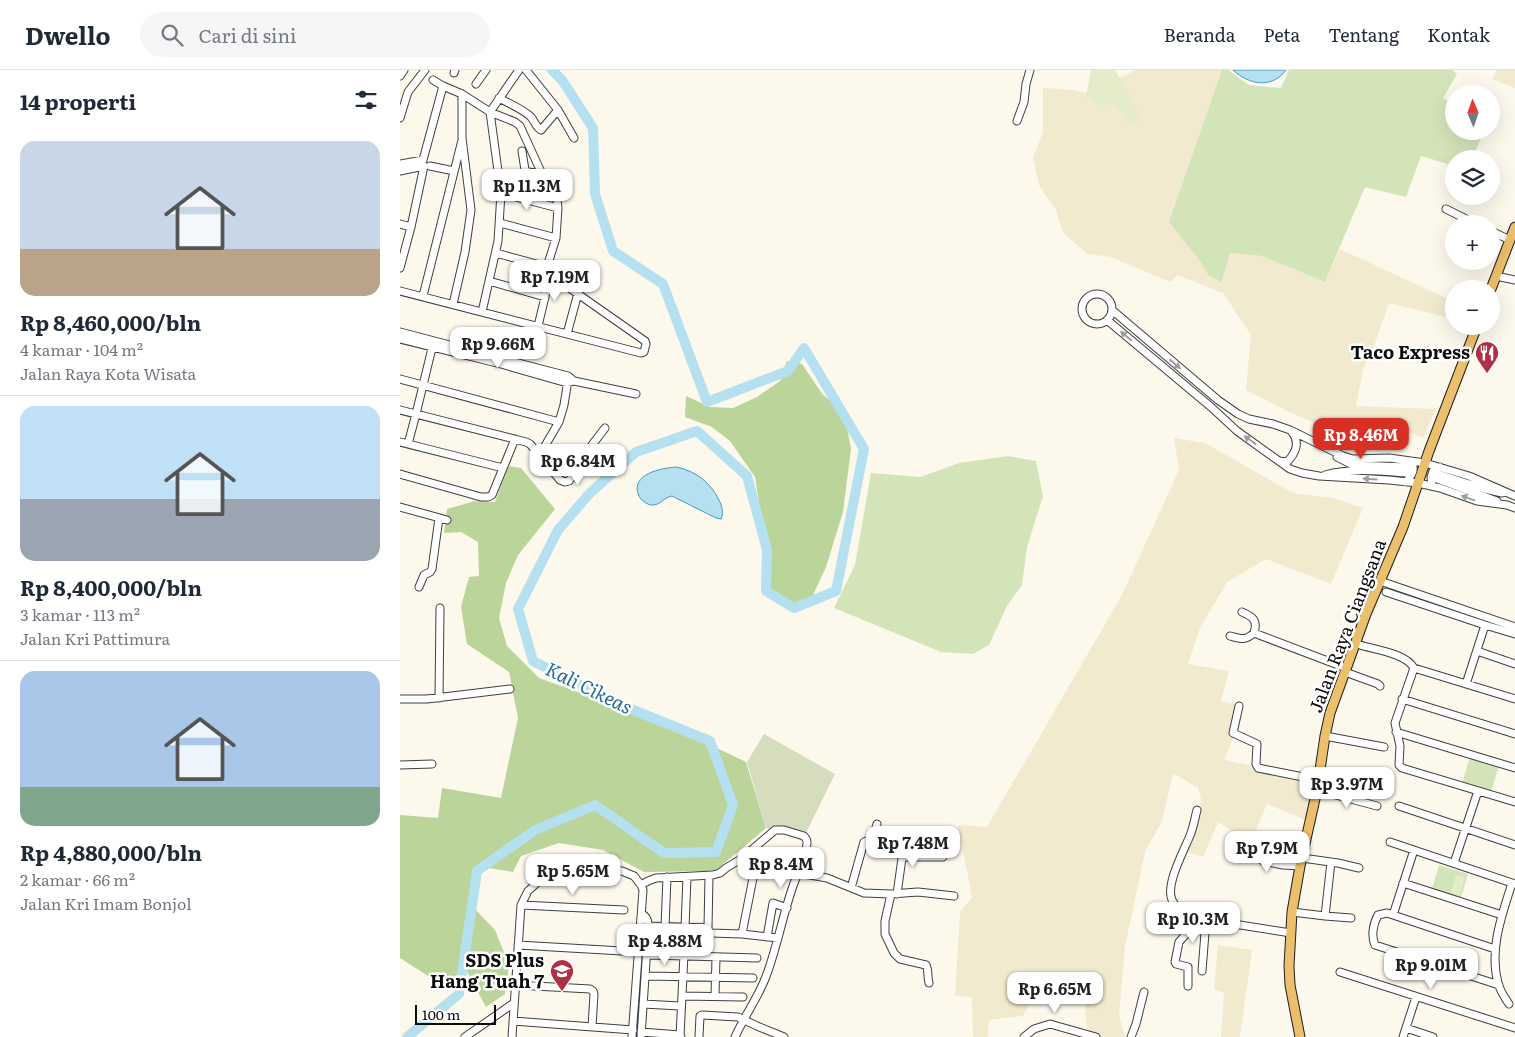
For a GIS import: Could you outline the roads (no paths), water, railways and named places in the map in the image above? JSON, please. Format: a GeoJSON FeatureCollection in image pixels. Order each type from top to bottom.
{"type":"FeatureCollection","features":[{"type":"Feature","properties":{"kind":"main road"},"geometry":{"type":"LineString","coordinates":[[1494,280],[1515,227]]}},
{"type":"Feature","properties":{"kind":"main road","name":"Jalan Raya Ciangsana"},"geometry":{"type":"LineString","coordinates":[[1300,1037],[1290,985],[1289,966],[1292,912],[1317,790],[1330,713],[1345,670],[1403,527],[1474,335]]}},
{"type":"Feature","properties":{"kind":"street"},"geometry":{"type":"LineString","coordinates":[[400,76],[404,70]]}},
{"type":"Feature","properties":{"kind":"street"},"geometry":{"type":"LineString","coordinates":[[400,118],[401,109],[408,92],[425,70]]}},
{"type":"Feature","properties":{"kind":"street"},"geometry":{"type":"LineString","coordinates":[[476,84],[486,70]]}},
{"type":"Feature","properties":{"kind":"street"},"geometry":{"type":"LineString","coordinates":[[482,312],[496,253],[500,223],[501,193],[490,112],[519,70]]}},
{"type":"Feature","properties":{"kind":"street"},"geometry":{"type":"LineString","coordinates":[[526,70],[558,110],[574,138]]}},
{"type":"Feature","properties":{"kind":"street"},"geometry":{"type":"LineString","coordinates":[[1018,121],[1030,70]]}},
{"type":"Feature","properties":{"kind":"street"},"geometry":{"type":"LineString","coordinates":[[433,80],[462,94],[490,112],[515,122],[520,126],[542,174],[557,200],[556,238],[538,326]]}},
{"type":"Feature","properties":{"kind":"street"},"geometry":{"type":"LineString","coordinates":[[400,164],[423,160],[443,86]]}},
{"type":"Feature","properties":{"kind":"street"},"geometry":{"type":"LineString","coordinates":[[453,304],[465,252],[471,210],[462,138],[462,94]]}},
{"type":"Feature","properties":{"kind":"street"},"geometry":{"type":"LineString","coordinates":[[499,98],[523,111],[541,130],[558,110]]}},
{"type":"Feature","properties":{"kind":"street"},"geometry":{"type":"LineString","coordinates":[[423,296],[462,138]]}},
{"type":"Feature","properties":{"kind":"street"},"geometry":{"type":"LineString","coordinates":[[522,151],[525,170],[542,174]]}},
{"type":"Feature","properties":{"kind":"street"},"geometry":{"type":"LineString","coordinates":[[400,171],[424,166],[400,268]]}},
{"type":"Feature","properties":{"kind":"street"},"geometry":{"type":"LineString","coordinates":[[430,166],[454,171]]}},
{"type":"Feature","properties":{"kind":"street"},"geometry":{"type":"LineString","coordinates":[[501,193],[558,208]]}},
{"type":"Feature","properties":{"kind":"street"},"geometry":{"type":"LineString","coordinates":[[1446,209],[1458,215]]}},
{"type":"Feature","properties":{"kind":"street"},"geometry":{"type":"LineString","coordinates":[[500,223],[556,238]]}},
{"type":"Feature","properties":{"kind":"street"},"geometry":{"type":"LineString","coordinates":[[400,224],[411,227]]}},
{"type":"Feature","properties":{"kind":"street"},"geometry":{"type":"LineString","coordinates":[[1500,235],[1510,240]]}},
{"type":"Feature","properties":{"kind":"street"},"geometry":{"type":"LineString","coordinates":[[400,290],[641,353],[644,352],[645,341],[548,270],[496,253]]}},
{"type":"Feature","properties":{"kind":"street"},"geometry":{"type":"LineString","coordinates":[[1496,276],[1515,280]]}},
{"type":"Feature","properties":{"kind":"street"},"geometry":{"type":"LineString","coordinates":[[489,281],[544,297]]}},
{"type":"Feature","properties":{"kind":"street"},"geometry":{"type":"LineString","coordinates":[[567,334],[578,293]]}},
{"type":"Feature","properties":{"kind":"street"},"geometry":{"type":"LineString","coordinates":[[1095,294],[1107,298],[1112,310],[1107,320],[1097,324],[1086,321],[1082,305],[1089,296],[1095,294]]}},
{"type":"Feature","properties":{"kind":"street"},"geometry":{"type":"LineString","coordinates":[[1112,310],[1218,400],[1238,414],[1249,419],[1290,430],[1299,437],[1353,459],[1390,458],[1408,467],[1425,463],[1438,473],[1469,476],[1515,496]]}},
{"type":"Feature","properties":{"kind":"street"},"geometry":{"type":"LineString","coordinates":[[1107,320],[1237,431],[1302,474],[1405,482],[1432,486],[1477,501],[1507,504]]}},
{"type":"Feature","properties":{"kind":"street"},"geometry":{"type":"LineString","coordinates":[[400,332],[433,344],[501,362],[570,380],[636,394]]}},
{"type":"Feature","properties":{"kind":"street"},"geometry":{"type":"LineString","coordinates":[[400,339],[433,344]]}},
{"type":"Feature","properties":{"kind":"street"},"geometry":{"type":"LineString","coordinates":[[433,344],[416,414],[404,443],[502,468]]}},
{"type":"Feature","properties":{"kind":"street"},"geometry":{"type":"LineString","coordinates":[[400,380],[559,422]]}},
{"type":"Feature","properties":{"kind":"street"},"geometry":{"type":"LineString","coordinates":[[539,456],[559,422],[570,380]]}},
{"type":"Feature","properties":{"kind":"street"},"geometry":{"type":"LineString","coordinates":[[400,410],[530,444],[562,481],[566,482],[569,481],[605,428]]}},
{"type":"Feature","properties":{"kind":"street"},"geometry":{"type":"LineString","coordinates":[[1285,464],[1292,457],[1299,437]]}},
{"type":"Feature","properties":{"kind":"street"},"geometry":{"type":"LineString","coordinates":[[400,474],[481,497],[490,496],[515,439]]}},
{"type":"Feature","properties":{"kind":"street"},"geometry":{"type":"LineString","coordinates":[[1319,476],[1351,470],[1414,467],[1412,475],[1405,482]]}},
{"type":"Feature","properties":{"kind":"street"},"geometry":{"type":"LineString","coordinates":[[1432,486],[1433,470],[1515,508]]}},
{"type":"Feature","properties":{"kind":"street"},"geometry":{"type":"LineString","coordinates":[[400,507],[447,520]]}},
{"type":"Feature","properties":{"kind":"street"},"geometry":{"type":"LineString","coordinates":[[419,588],[424,575],[432,569],[439,518]]}},
{"type":"Feature","properties":{"kind":"street"},"geometry":{"type":"LineString","coordinates":[[1380,581],[1515,627]]}},
{"type":"Feature","properties":{"kind":"street"},"geometry":{"type":"LineString","coordinates":[[1386,592],[1515,634]]}},
{"type":"Feature","properties":{"kind":"street"},"geometry":{"type":"LineString","coordinates":[[439,698],[440,608]]}},
{"type":"Feature","properties":{"kind":"street"},"geometry":{"type":"LineString","coordinates":[[1230,636],[1245,639],[1254,634],[1255,621],[1252,616],[1242,612]]}},
{"type":"Feature","properties":{"kind":"street"},"geometry":{"type":"LineString","coordinates":[[1466,684],[1485,625]]}},
{"type":"Feature","properties":{"kind":"street"},"geometry":{"type":"LineString","coordinates":[[1254,634],[1380,686]]}},
{"type":"Feature","properties":{"kind":"street"},"geometry":{"type":"LineString","coordinates":[[1360,645],[1404,658],[1414,668],[1515,699]]}},
{"type":"Feature","properties":{"kind":"street"},"geometry":{"type":"LineString","coordinates":[[1477,651],[1515,664]]}},
{"type":"Feature","properties":{"kind":"street"},"geometry":{"type":"LineString","coordinates":[[1414,668],[1395,723],[1400,746],[1399,765],[1402,768],[1515,802]]}},
{"type":"Feature","properties":{"kind":"street"},"geometry":{"type":"LineString","coordinates":[[400,699],[439,698],[510,689]]}},
{"type":"Feature","properties":{"kind":"street"},"geometry":{"type":"LineString","coordinates":[[1402,699],[1515,734]]}},
{"type":"Feature","properties":{"kind":"street"},"geometry":{"type":"LineString","coordinates":[[1239,706],[1233,733],[1257,744],[1256,764],[1258,768],[1318,780]]}},
{"type":"Feature","properties":{"kind":"street"},"geometry":{"type":"LineString","coordinates":[[1396,732],[1515,768]]}},
{"type":"Feature","properties":{"kind":"street"},"geometry":{"type":"LineString","coordinates":[[1325,736],[1384,747]]}},
{"type":"Feature","properties":{"kind":"street"},"geometry":{"type":"LineString","coordinates":[[400,765],[432,764]]}},
{"type":"Feature","properties":{"kind":"street"},"geometry":{"type":"LineString","coordinates":[[1317,790],[1377,806]]}},
{"type":"Feature","properties":{"kind":"street"},"geometry":{"type":"LineString","coordinates":[[1454,863],[1478,790]]}},
{"type":"Feature","properties":{"kind":"street"},"geometry":{"type":"LineString","coordinates":[[1399,806],[1515,845]]}},
{"type":"Feature","properties":{"kind":"street"},"geometry":{"type":"LineString","coordinates":[[1197,810],[1191,832],[1171,884],[1172,900],[1180,911],[1189,917],[1291,933]]}},
{"type":"Feature","properties":{"kind":"street"},"geometry":{"type":"LineString","coordinates":[[851,888],[864,842],[873,838],[877,824]]}},
{"type":"Feature","properties":{"kind":"street"},"geometry":{"type":"LineString","coordinates":[[641,885],[656,878],[708,876],[720,873],[756,848],[770,833],[779,830],[806,837],[807,844],[799,873],[765,980],[735,1037]]}},
{"type":"Feature","properties":{"kind":"street"},"geometry":{"type":"LineString","coordinates":[[1390,842],[1513,883],[1502,915],[1495,948],[1498,985],[1509,1004]]}},
{"type":"Feature","properties":{"kind":"street"},"geometry":{"type":"LineString","coordinates":[[1247,848],[1264,861],[1283,865],[1301,862],[1331,862],[1359,868]]}},
{"type":"Feature","properties":{"kind":"street"},"geometry":{"type":"LineString","coordinates":[[1393,915],[1414,850]]}},
{"type":"Feature","properties":{"kind":"street"},"geometry":{"type":"LineString","coordinates":[[929,983],[926,965],[900,959],[894,953],[885,934],[885,920],[894,894],[902,858],[904,856],[943,857]]}},
{"type":"Feature","properties":{"kind":"street"},"geometry":{"type":"LineString","coordinates":[[1325,916],[1331,862]]}},
{"type":"Feature","properties":{"kind":"street"},"geometry":{"type":"LineString","coordinates":[[512,1037],[521,905],[528,891],[550,872],[560,867],[622,871],[634,876],[641,885],[642,914],[637,1034]]}},
{"type":"Feature","properties":{"kind":"street"},"geometry":{"type":"LineString","coordinates":[[799,873],[827,878],[864,893],[894,894],[918,892],[954,896]]}},
{"type":"Feature","properties":{"kind":"street"},"geometry":{"type":"LineString","coordinates":[[648,928],[665,926],[685,930],[708,928],[708,876]]}},
{"type":"Feature","properties":{"kind":"street"},"geometry":{"type":"LineString","coordinates":[[665,926],[668,877]]}},
{"type":"Feature","properties":{"kind":"street"},"geometry":{"type":"LineString","coordinates":[[513,1021],[592,1027],[637,1034],[680,1036],[680,1006],[686,956],[687,877]]}},
{"type":"Feature","properties":{"kind":"street"},"geometry":{"type":"LineString","coordinates":[[742,934],[753,878]]}},
{"type":"Feature","properties":{"kind":"street"},"geometry":{"type":"LineString","coordinates":[[1403,883],[1502,915]]}},
{"type":"Feature","properties":{"kind":"street"},"geometry":{"type":"LineString","coordinates":[[767,937],[773,903],[787,908]]}},
{"type":"Feature","properties":{"kind":"street"},"geometry":{"type":"LineString","coordinates":[[521,905],[624,910]]}},
{"type":"Feature","properties":{"kind":"street"},"geometry":{"type":"LineString","coordinates":[[1292,912],[1351,918]]}},
{"type":"Feature","properties":{"kind":"street"},"geometry":{"type":"LineString","coordinates":[[1495,948],[1387,913],[1378,915],[1373,927],[1373,942],[1375,945],[1498,985]]}},
{"type":"Feature","properties":{"kind":"street"},"geometry":{"type":"LineString","coordinates":[[637,1034],[643,1004],[647,955],[648,920],[642,914]]}},
{"type":"Feature","properties":{"kind":"street"},"geometry":{"type":"LineString","coordinates":[[1188,986],[1188,967],[1176,964],[1175,962],[1179,942],[1187,934],[1189,917]]}},
{"type":"Feature","properties":{"kind":"street"},"geometry":{"type":"LineString","coordinates":[[1202,971],[1206,920]]}},
{"type":"Feature","properties":{"kind":"street"},"geometry":{"type":"LineString","coordinates":[[648,928],[778,938]]}},
{"type":"Feature","properties":{"kind":"street"},"geometry":{"type":"LineString","coordinates":[[518,945],[622,951]]}},
{"type":"Feature","properties":{"kind":"street"},"geometry":{"type":"LineString","coordinates":[[647,955],[757,958]]}},
{"type":"Feature","properties":{"kind":"street"},"geometry":{"type":"LineString","coordinates":[[715,996],[716,957]]}},
{"type":"Feature","properties":{"kind":"street"},"geometry":{"type":"LineString","coordinates":[[1340,972],[1515,1028]]}},
{"type":"Feature","properties":{"kind":"street"},"geometry":{"type":"LineString","coordinates":[[646,976],[753,978]]}},
{"type":"Feature","properties":{"kind":"street"},"geometry":{"type":"LineString","coordinates":[[516,984],[590,989],[594,994],[592,1027]]}},
{"type":"Feature","properties":{"kind":"street"},"geometry":{"type":"LineString","coordinates":[[1131,1037],[1144,992]]}},
{"type":"Feature","properties":{"kind":"street"},"geometry":{"type":"LineString","coordinates":[[682,996],[743,997]]}},
{"type":"Feature","properties":{"kind":"street"},"geometry":{"type":"LineString","coordinates":[[1403,1037],[1416,997]]}},
{"type":"Feature","properties":{"kind":"street"},"geometry":{"type":"LineString","coordinates":[[465,1037],[514,1003]]}},
{"type":"Feature","properties":{"kind":"street"},"geometry":{"type":"LineString","coordinates":[[643,1004],[680,1006]]}},
{"type":"Feature","properties":{"kind":"street"},"geometry":{"type":"LineString","coordinates":[[700,1037],[700,1016],[702,1015],[738,1017],[784,1037]]}},
{"type":"Feature","properties":{"kind":"street"},"geometry":{"type":"LineString","coordinates":[[1024,1037],[1034,1029],[1050,1024],[1096,1037]]}},
{"type":"Feature","properties":{"kind":"street"},"geometry":{"type":"LineString","coordinates":[[1406,1028],[1432,1037]]}},
{"type":"Feature","properties":{"kind":"water"},"geometry":{"type":"Polygon","coordinates":[[[1233,70],[1286,70],[1274,80],[1260,83],[1246,79],[1233,70]]]}},
{"type":"Feature","properties":{"kind":"water"},"geometry":{"type":"Polygon","coordinates":[[[676,467],[696,474],[707,483],[721,505],[721,519],[672,496],[654,505],[647,504],[641,499],[637,488],[643,477],[656,471],[676,467]]]}},
{"type":"Feature","properties":{"kind":"waterway","name":"Kali Cikeas"},"geometry":{"type":"LineString","coordinates":[[407,1037],[459,994],[477,871],[535,830],[595,805],[664,853],[716,852],[733,805],[710,741],[616,703],[533,661],[518,609],[558,530],[590,493],[636,452],[697,431],[747,476],[767,550],[766,591],[794,608],[836,591],[864,449],[804,348],[788,371],[707,402],[663,284],[613,251],[595,194],[593,128],[562,80],[552,70]]}},
{"type":"Feature","properties":{"kind":"place","name":"Taco Express"},"geometry":{"type":"Point","coordinates":[1487,374]}},
{"type":"Feature","properties":{"kind":"place","name":"SDS Plus Hang Tuah 7"},"geometry":{"type":"Point","coordinates":[562,992]}}]}
